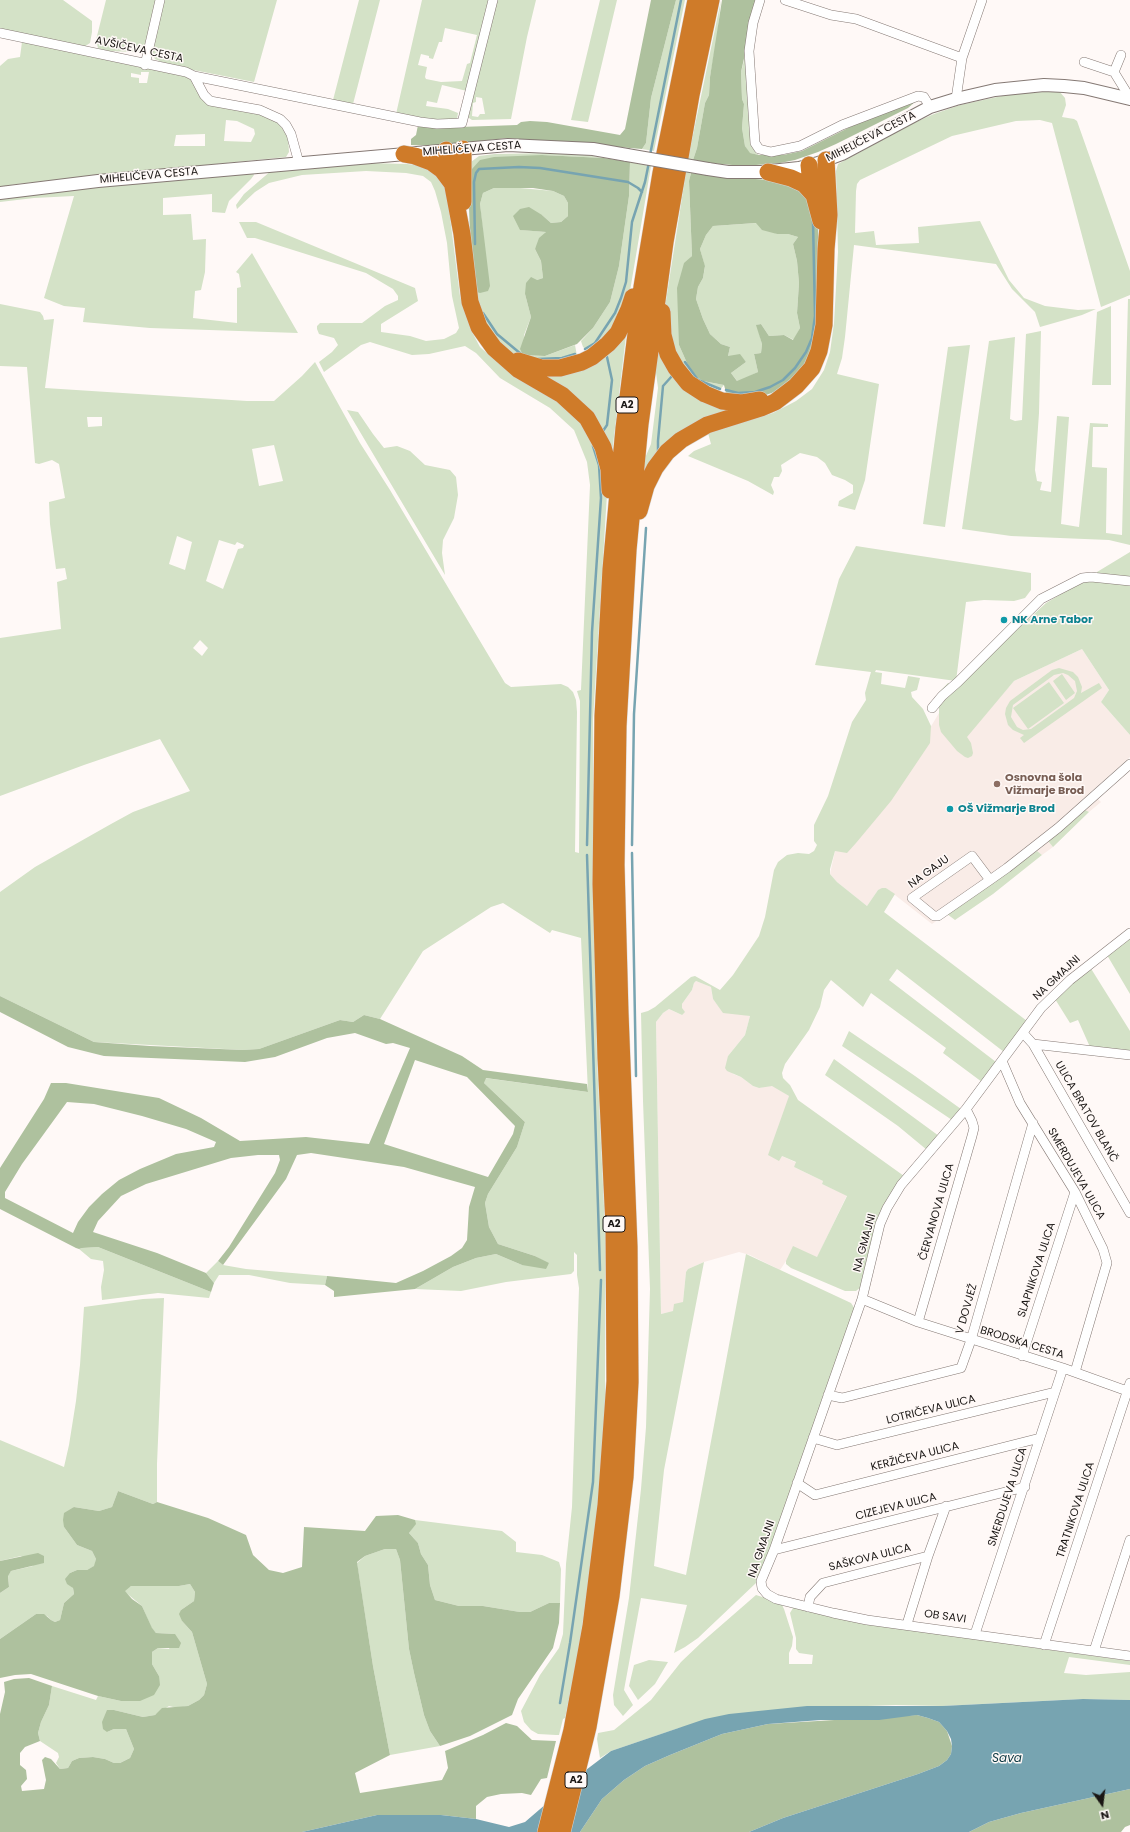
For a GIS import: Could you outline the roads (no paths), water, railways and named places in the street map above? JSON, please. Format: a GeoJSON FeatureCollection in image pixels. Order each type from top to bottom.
{"type":"FeatureCollection","features":[{"type":"Feature","properties":{"kind":"highway","name":"A2"},"geometry":{"type":"LineString","coordinates":[[562,1832],[580,1728],[612,1589],[625,1477],[630,1382],[629,1240],[619,1005],[616,865],[618,726],[628,550],[657,242],[672,113],[696,0]]}},
{"type":"Feature","properties":{"kind":"highway","name":"A2"},"geometry":{"type":"LineString","coordinates":[[546,1832],[580,1728],[580,1692],[598,1578],[608,1485],[615,1381],[614,1226],[606,1058],[601,884],[603,716],[611,569],[624,428],[657,242],[690,103],[711,0]]}},
{"type":"Feature","properties":{"kind":"highway"},"geometry":{"type":"LineString","coordinates":[[454,150],[452,184],[462,234]]}},
{"type":"Feature","properties":{"kind":"highway"},"geometry":{"type":"LineString","coordinates":[[454,150],[462,234],[473,311],[484,335],[500,353],[519,370],[550,387],[571,401],[587,418],[599,437],[606,459],[610,481],[607,529],[611,569]]}},
{"type":"Feature","properties":{"kind":"highway"},"geometry":{"type":"LineString","coordinates":[[404,154],[422,158],[437,166],[446,174],[452,184]]}},
{"type":"Feature","properties":{"kind":"highway"},"geometry":{"type":"LineString","coordinates":[[628,550],[638,521],[640,505],[646,486],[661,460],[673,446],[689,434],[719,420],[761,408],[775,402],[802,381],[812,368],[822,342],[824,326],[826,249],[829,232],[826,160]]}},
{"type":"Feature","properties":{"kind":"highway"},"geometry":{"type":"LineString","coordinates":[[809,165],[810,177],[826,249]]}},
{"type":"Feature","properties":{"kind":"highway"},"geometry":{"type":"LineString","coordinates":[[768,172],[792,178],[804,184],[814,195]]}},
{"type":"Feature","properties":{"kind":"highway"},"geometry":{"type":"LineString","coordinates":[[500,353],[532,366],[550,368],[582,362],[600,352],[618,333],[632,300],[638,264],[657,242]]}},
{"type":"Feature","properties":{"kind":"highway"},"geometry":{"type":"LineString","coordinates":[[657,242],[667,271],[662,309],[662,326],[668,354],[681,375],[688,383],[705,394],[732,402],[758,401],[788,393]]}},
{"type":"Feature","properties":{"kind":"street"},"geometry":{"type":"LineString","coordinates":[[144,65],[160,0]]}},
{"type":"Feature","properties":{"kind":"street"},"geometry":{"type":"LineString","coordinates":[[194,76],[407,119],[437,124],[462,123],[493,0]]}},
{"type":"Feature","properties":{"kind":"street","name":"MIHELIČEVA CESTA"},"geometry":{"type":"LineString","coordinates":[[760,0],[753,23],[749,51],[755,143],[759,149],[771,152],[800,146],[842,126],[918,96],[924,97],[930,108]]}},
{"type":"Feature","properties":{"kind":"street"},"geometry":{"type":"LineString","coordinates":[[785,0],[831,15],[856,19],[962,58]]}},
{"type":"Feature","properties":{"kind":"street"},"geometry":{"type":"LineString","coordinates":[[956,99],[962,58],[982,0]]}},
{"type":"Feature","properties":{"kind":"street","name":"AVŠIČEVA CESTA"},"geometry":{"type":"LineString","coordinates":[[0,32],[144,65],[186,72],[194,76],[204,95],[210,101],[260,110],[280,119],[286,125],[291,134],[299,163]]}},
{"type":"Feature","properties":{"kind":"street"},"geometry":{"type":"LineString","coordinates":[[1114,72],[1121,55]]}},
{"type":"Feature","properties":{"kind":"street"},"geometry":{"type":"LineString","coordinates":[[1084,62],[1114,72],[1130,98]]}},
{"type":"Feature","properties":{"kind":"street","name":"MIHELIČEVA CESTA"},"geometry":{"type":"LineString","coordinates":[[0,193],[78,183],[508,145],[593,149],[708,169],[738,172],[768,172],[809,165],[826,160],[862,144],[930,108],[956,99],[995,90],[1044,85],[1084,88],[1130,98]]}},
{"type":"Feature","properties":{"kind":"street"},"geometry":{"type":"LineString","coordinates":[[932,708],[942,696],[1041,599],[1082,578],[1091,577],[1130,581]]}},
{"type":"Feature","properties":{"kind":"street","name":"NA GAJU"},"geometry":{"type":"LineString","coordinates":[[990,880],[972,856],[912,898],[934,916],[938,916],[990,880],[1058,828],[1130,764]]}},
{"type":"Feature","properties":{"kind":"street","name":"NA GMAJNI"},"geometry":{"type":"LineString","coordinates":[[762,1588],[761,1581],[774,1550],[862,1299],[880,1224],[887,1208],[901,1185],[966,1110],[1041,1008],[1070,980],[1130,933]]}},
{"type":"Feature","properties":{"kind":"street","name":"ULICA BRATOV BLANČ"},"geometry":{"type":"LineString","coordinates":[[1023,1033],[1034,1044],[1130,1213]]}},
{"type":"Feature","properties":{"kind":"street"},"geometry":{"type":"LineString","coordinates":[[1034,1044],[1130,1055]]}},
{"type":"Feature","properties":{"kind":"street","name":"SMERDUJEVA ULICA"},"geometry":{"type":"LineString","coordinates":[[1002,1061],[1020,1103],[1075,1192],[1104,1249],[1107,1262],[1075,1372]]}},
{"type":"Feature","properties":{"kind":"street","name":"ČERVANOVA ULICA"},"geometry":{"type":"LineString","coordinates":[[918,1322],[974,1128],[966,1110]]}},
{"type":"Feature","properties":{"kind":"street","name":"V DOVJEŽ"},"geometry":{"type":"LineString","coordinates":[[828,1395],[842,1398],[961,1368],[971,1340],[1033,1123]]}},
{"type":"Feature","properties":{"kind":"street","name":"SLAPNIKOVA ULICA"},"geometry":{"type":"LineString","coordinates":[[1022,1356],[1075,1192]]}},
{"type":"Feature","properties":{"kind":"street","name":"BRODSKA CESTA"},"geometry":{"type":"LineString","coordinates":[[862,1299],[918,1322],[971,1340],[1129,1389]]}},
{"type":"Feature","properties":{"kind":"street","name":"SMERDUJEVA ULICA"},"geometry":{"type":"LineString","coordinates":[[975,1634],[1025,1487],[1063,1368]]}},
{"type":"Feature","properties":{"kind":"street","name":"TRATNIKOVA ULICA"},"geometry":{"type":"LineString","coordinates":[[1044,1644],[1129,1389]]}},
{"type":"Feature","properties":{"kind":"street","name":"LOTRIČEVA ULICA"},"geometry":{"type":"LineString","coordinates":[[813,1438],[837,1445],[1055,1392]]}},
{"type":"Feature","properties":{"kind":"street","name":"KERŽIČEVA ULICA"},"geometry":{"type":"LineString","coordinates":[[797,1483],[815,1495],[1040,1438]]}},
{"type":"Feature","properties":{"kind":"street","name":"CIZEJEVA ULICA"},"geometry":{"type":"LineString","coordinates":[[774,1550],[1025,1487]]}},
{"type":"Feature","properties":{"kind":"street"},"geometry":{"type":"LineString","coordinates":[[907,1624],[928,1556],[946,1506]]}},
{"type":"Feature","properties":{"kind":"street"},"geometry":{"type":"LineString","coordinates":[[1094,1651],[1130,1540]]}},
{"type":"Feature","properties":{"kind":"street","name":"SAŠKOVA ULICA"},"geometry":{"type":"LineString","coordinates":[[808,1607],[810,1597],[823,1583],[928,1556]]}},
{"type":"Feature","properties":{"kind":"street","name":"OB SAVI"},"geometry":{"type":"LineString","coordinates":[[762,1588],[767,1594],[776,1599],[867,1620],[907,1624],[1094,1651],[1129,1654]]}},
{"type":"Feature","properties":{"kind":"water","name":"Sava"},"geometry":{"type":"Polygon","coordinates":[[[1083,1699],[1130,1700],[1130,1789],[1021,1813],[989,1822],[969,1832],[749,1832],[783,1818],[939,1766],[947,1760],[951,1754],[951,1739],[947,1731],[939,1722],[917,1715],[879,1720],[821,1720],[768,1724],[722,1734],[645,1766],[624,1780],[602,1799],[580,1832],[302,1832],[377,1815],[441,1815],[476,1819],[509,1827],[525,1822],[582,1773],[611,1751],[705,1719],[729,1714],[807,1706],[942,1706],[1083,1699]]]}},
{"type":"Feature","properties":{"kind":"waterway"},"geometry":{"type":"LineString","coordinates":[[650,155],[681,0]]}},
{"type":"Feature","properties":{"kind":"waterway"},"geometry":{"type":"LineString","coordinates":[[585,349],[595,343],[615,313],[621,298],[626,282],[632,222],[645,182],[649,162]]}},
{"type":"Feature","properties":{"kind":"waterway"},"geometry":{"type":"LineString","coordinates":[[475,244],[474,182],[476,173],[479,169],[519,167],[540,168],[628,182],[642,192]]}},
{"type":"Feature","properties":{"kind":"waterway"},"geometry":{"type":"LineString","coordinates":[[726,390],[738,393],[755,392],[770,387],[783,380],[795,368],[806,352],[812,338],[815,316],[813,221]]}},
{"type":"Feature","properties":{"kind":"waterway"},"geometry":{"type":"LineString","coordinates":[[483,313],[497,334],[521,354]]}},
{"type":"Feature","properties":{"kind":"waterway"},"geometry":{"type":"LineString","coordinates":[[538,359],[562,358],[575,354]]}},
{"type":"Feature","properties":{"kind":"waterway"},"geometry":{"type":"LineString","coordinates":[[603,431],[607,425],[612,380],[607,357]]}},
{"type":"Feature","properties":{"kind":"waterway"},"geometry":{"type":"LineString","coordinates":[[685,362],[698,380],[720,389]]}},
{"type":"Feature","properties":{"kind":"waterway"},"geometry":{"type":"LineString","coordinates":[[658,451],[663,386],[672,376]]}},
{"type":"Feature","properties":{"kind":"waterway"},"geometry":{"type":"LineString","coordinates":[[587,845],[592,632],[601,498],[599,465],[593,446]]}},
{"type":"Feature","properties":{"kind":"waterway"},"geometry":{"type":"LineString","coordinates":[[632,845],[634,714],[646,528]]}},
{"type":"Feature","properties":{"kind":"waterway"},"geometry":{"type":"LineString","coordinates":[[632,853],[636,1076]]}},
{"type":"Feature","properties":{"kind":"waterway"},"geometry":{"type":"LineString","coordinates":[[587,855],[600,1270]]}},
{"type":"Feature","properties":{"kind":"waterway"},"geometry":{"type":"LineString","coordinates":[[560,1703],[593,1482],[601,1280]]}},
{"type":"Feature","properties":{"kind":"place","name":"NK Arne Tabor"},"geometry":{"type":"Point","coordinates":[1004,620]}},
{"type":"Feature","properties":{"kind":"place","name":"Osnovna šola Vižmarje Brod"},"geometry":{"type":"Point","coordinates":[997,784]}},
{"type":"Feature","properties":{"kind":"place","name":"OŠ Vižmarje Brod"},"geometry":{"type":"Point","coordinates":[950,809]}}]}
